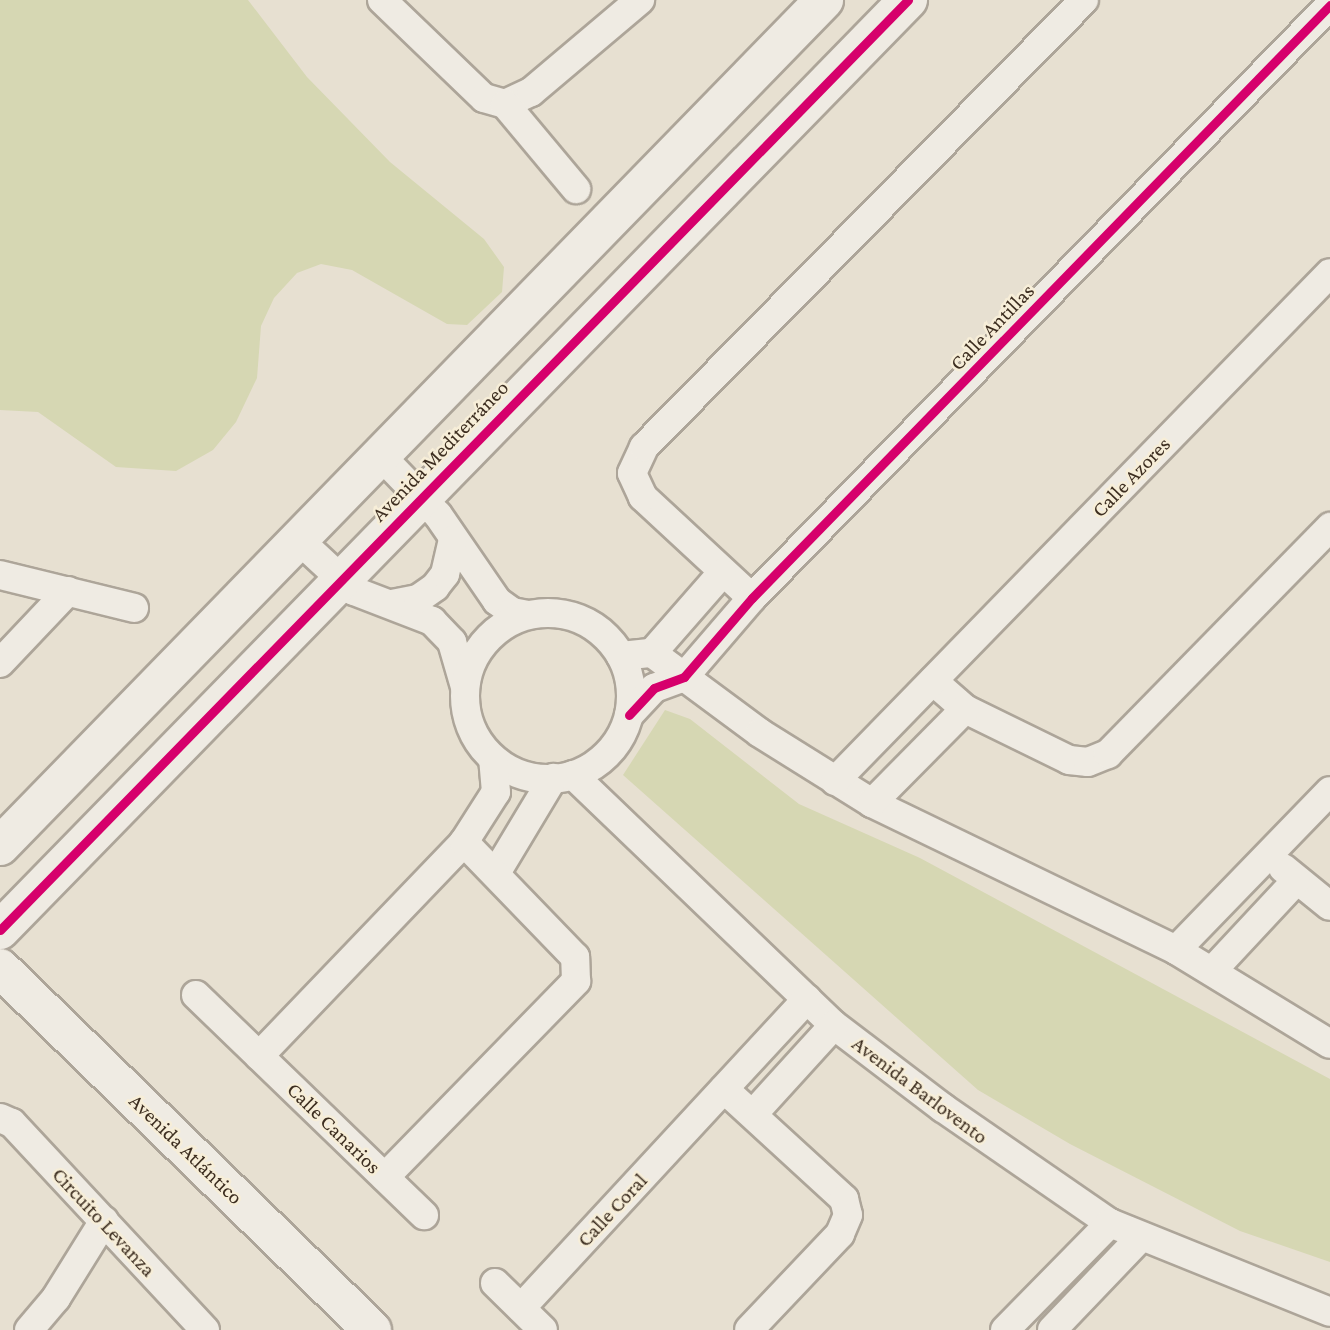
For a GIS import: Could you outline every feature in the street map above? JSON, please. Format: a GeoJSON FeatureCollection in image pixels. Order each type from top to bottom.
{"type":"FeatureCollection","features":[{"type":"Feature","properties":{"kind":"street"},"geometry":{"type":"LineString","coordinates":[[382,0],[484,98],[505,104],[576,189]]}},
{"type":"Feature","properties":{"kind":"street"},"geometry":{"type":"LineString","coordinates":[[505,104],[531,92],[640,0]]}},
{"type":"Feature","properties":{"kind":"street","name":"Avenida Mediterráneo"},"geometry":{"type":"LineString","coordinates":[[0,846],[824,0]]}},
{"type":"Feature","properties":{"kind":"street","name":"Avenida Mediterráneo"},"geometry":{"type":"LineString","coordinates":[[0,930],[420,496],[908,0]]}},
{"type":"Feature","properties":{"kind":"street"},"geometry":{"type":"LineString","coordinates":[[752,598],[643,497],[632,473],[644,447],[1084,0]]}},
{"type":"Feature","properties":{"kind":"street","name":"Calle Antillas"},"geometry":{"type":"LineString","coordinates":[[684,677],[752,598],[1330,5]]}},
{"type":"Feature","properties":{"kind":"street","name":"Calle Azores"},"geometry":{"type":"LineString","coordinates":[[835,781],[1330,273]]}},
{"type":"Feature","properties":{"kind":"street"},"geometry":{"type":"LineString","coordinates":[[380,455],[420,496],[497,601],[512,612],[527,615]]}},
{"type":"Feature","properties":{"kind":"street"},"geometry":{"type":"LineString","coordinates":[[933,681],[965,709],[1069,760],[1088,762],[1108,754],[1330,527]]}},
{"type":"Feature","properties":{"kind":"street"},"geometry":{"type":"LineString","coordinates":[[259,1056],[464,842],[496,792],[493,760],[470,724],[465,687],[452,642],[432,621],[340,581],[299,540]]}},
{"type":"Feature","properties":{"kind":"street"},"geometry":{"type":"LineString","coordinates":[[393,604],[418,599],[435,587],[445,574],[453,540]]}},
{"type":"Feature","properties":{"kind":"street"},"geometry":{"type":"LineString","coordinates":[[652,653],[722,573]]}},
{"type":"Feature","properties":{"kind":"street"},"geometry":{"type":"LineString","coordinates":[[0,575],[134,608]]}},
{"type":"Feature","properties":{"kind":"street"},"geometry":{"type":"LineString","coordinates":[[0,663],[68,591]]}},
{"type":"Feature","properties":{"kind":"street"},"geometry":{"type":"LineString","coordinates":[[465,687],[483,644],[500,627],[527,615],[545,612],[581,619],[611,640],[621,656],[631,694],[629,715]]}},
{"type":"Feature","properties":{"kind":"street"},"geometry":{"type":"LineString","coordinates":[[621,656],[652,653],[835,781],[872,803],[1176,950],[1330,1044]]}},
{"type":"Feature","properties":{"kind":"street"},"geometry":{"type":"LineString","coordinates":[[496,873],[563,777],[609,751],[629,715],[654,688],[684,677]]}},
{"type":"Feature","properties":{"kind":"street"},"geometry":{"type":"LineString","coordinates":[[872,803],[965,709]]}},
{"type":"Feature","properties":{"kind":"street"},"geometry":{"type":"LineString","coordinates":[[493,760],[523,775],[563,777]]}},
{"type":"Feature","properties":{"kind":"street","name":"Avenida Barlovento"},"geometry":{"type":"LineString","coordinates":[[563,777],[834,1025],[943,1108],[1110,1223],[1330,1312]]}},
{"type":"Feature","properties":{"kind":"street"},"geometry":{"type":"LineString","coordinates":[[1176,950],[1330,791]]}},
{"type":"Feature","properties":{"kind":"street","name":"Calle Canarios"},"geometry":{"type":"LineString","coordinates":[[196,995],[385,1177],[576,981],[575,957],[464,842]]}},
{"type":"Feature","properties":{"kind":"street"},"geometry":{"type":"LineString","coordinates":[[1269,853],[1296,881],[1330,906]]}},
{"type":"Feature","properties":{"kind":"street"},"geometry":{"type":"LineString","coordinates":[[1212,971],[1296,881]]}},
{"type":"Feature","properties":{"kind":"street","name":"Avenida Atlántico"},"geometry":{"type":"LineString","coordinates":[[0,968],[372,1330]]}},
{"type":"Feature","properties":{"kind":"street","name":"Calle Coral"},"geometry":{"type":"LineString","coordinates":[[521,1308],[807,999]]}},
{"type":"Feature","properties":{"kind":"street"},"geometry":{"type":"LineString","coordinates":[[752,1114],[834,1025]]}},
{"type":"Feature","properties":{"kind":"street"},"geometry":{"type":"LineString","coordinates":[[724,1089],[844,1199],[848,1216],[840,1234],[749,1330]]}},
{"type":"Feature","properties":{"kind":"street","name":"Circuito Levanza"},"geometry":{"type":"LineString","coordinates":[[0,1118],[12,1123],[205,1330]]}},
{"type":"Feature","properties":{"kind":"street"},"geometry":{"type":"LineString","coordinates":[[385,1177],[424,1215]]}},
{"type":"Feature","properties":{"kind":"street"},"geometry":{"type":"LineString","coordinates":[[29,1330],[56,1298],[104,1221]]}},
{"type":"Feature","properties":{"kind":"street"},"geometry":{"type":"LineString","coordinates":[[1005,1330],[1110,1223]]}},
{"type":"Feature","properties":{"kind":"street"},"geometry":{"type":"LineString","coordinates":[[1052,1330],[1141,1237]]}},
{"type":"Feature","properties":{"kind":"street"},"geometry":{"type":"LineString","coordinates":[[495,1283],[543,1330]]}},
{"type":"Feature","properties":{"kind":"green space"},"geometry":{"type":"Polygon","coordinates":[[[0,0],[248,0],[307,77],[390,162],[484,239],[504,267],[502,292],[467,325],[447,324],[352,270],[321,264],[297,273],[274,298],[261,326],[257,378],[236,422],[213,450],[176,471],[116,467],[38,412],[0,410],[0,0]]]}},
{"type":"Feature","properties":{"kind":"green space"},"geometry":{"type":"Polygon","coordinates":[[[665,710],[690,719],[799,804],[920,858],[1330,1079],[1330,1262],[1240,1231],[1070,1144],[978,1090],[623,775],[665,710]]]}},
{"type":"Feature","properties":{"kind":"cycle path"},"geometry":{"type":"LineString","coordinates":[[0,930],[908,0]]}},
{"type":"Feature","properties":{"kind":"cycle path"},"geometry":{"type":"LineString","coordinates":[[629,715],[654,688],[684,677],[752,598],[1330,5]]}}]}
